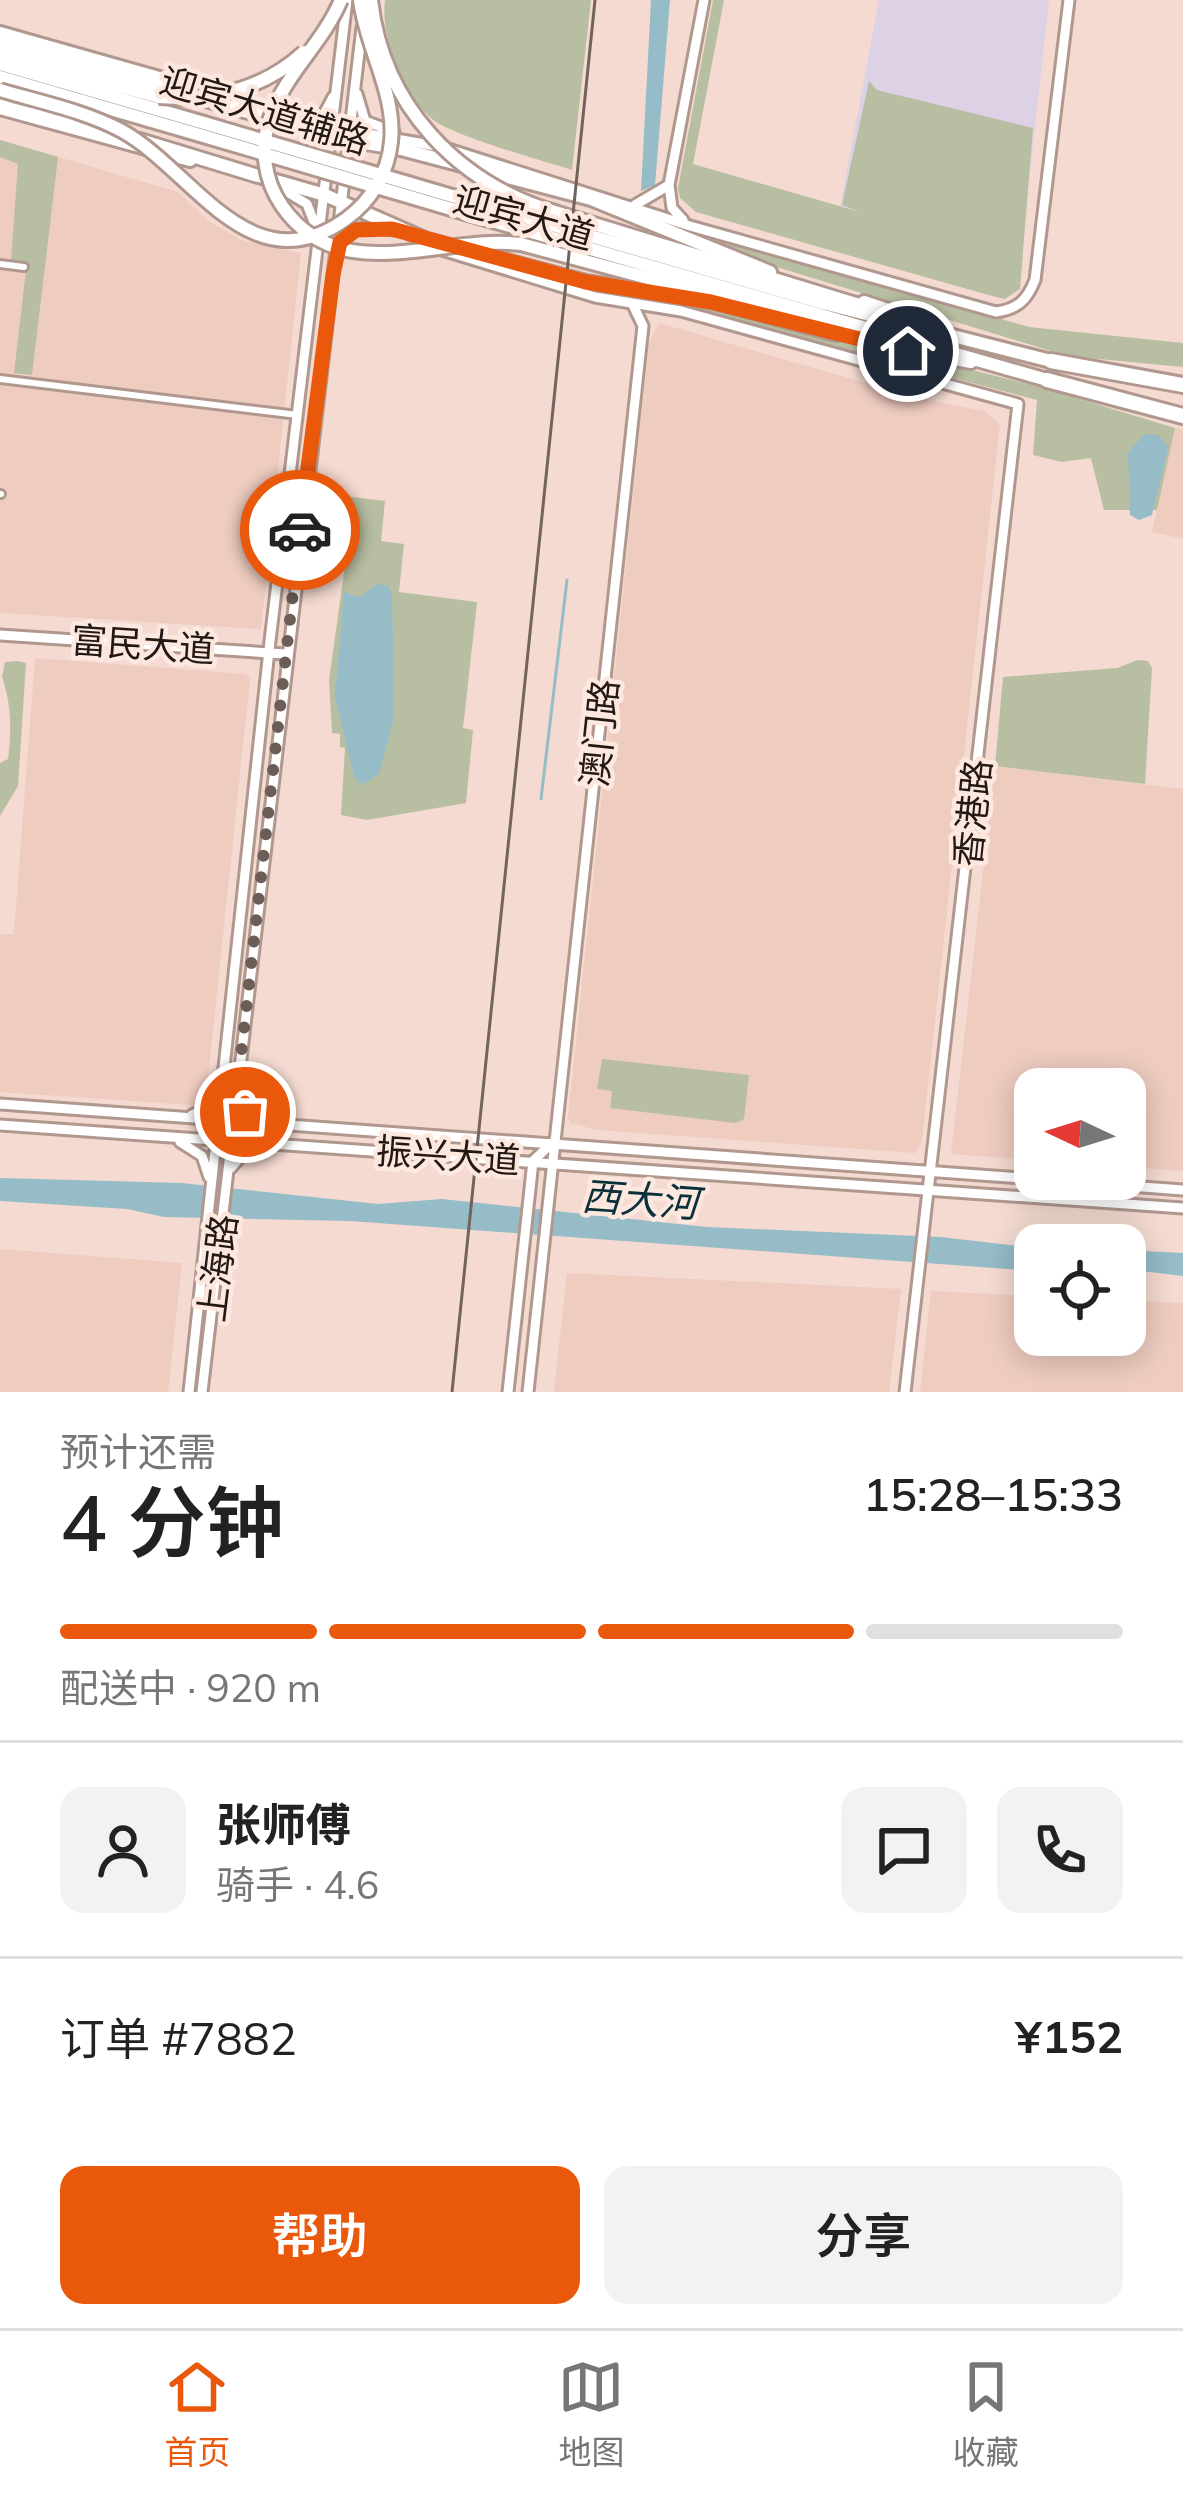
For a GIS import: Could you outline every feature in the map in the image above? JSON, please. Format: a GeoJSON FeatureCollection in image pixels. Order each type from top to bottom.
{"type":"FeatureCollection","features":[{"type":"Feature","properties":{"kind":"highway"},"geometry":{"type":"LineString","coordinates":[[1051,361],[1183,385]]}},
{"type":"Feature","properties":{"kind":"highway"},"geometry":{"type":"LineString","coordinates":[[1047,380],[1183,416]]}},
{"type":"Feature","properties":{"kind":"main road","name":"上海路"},"geometry":{"type":"LineString","coordinates":[[189,1392],[268,652],[346,20],[341,0]]}},
{"type":"Feature","properties":{"kind":"main road"},"geometry":{"type":"LineString","coordinates":[[0,53],[126,90],[203,98],[244,89],[291,63],[341,0]]}},
{"type":"Feature","properties":{"kind":"main road"},"geometry":{"type":"LineString","coordinates":[[341,0],[280,97],[268,128],[265,165],[286,213],[325,245],[346,253],[385,255],[492,240],[521,244],[865,337],[998,366]]}},
{"type":"Feature","properties":{"kind":"main road"},"geometry":{"type":"LineString","coordinates":[[690,226],[672,208],[669,185],[704,0]]}},
{"type":"Feature","properties":{"kind":"main road"},"geometry":{"type":"LineString","coordinates":[[365,2],[357,95],[364,121],[690,226],[996,312],[1024,301],[1035,280],[1069,0]]}},
{"type":"Feature","properties":{"kind":"main road","name":"上海路"},"geometry":{"type":"LineString","coordinates":[[202,1392],[365,2]]}},
{"type":"Feature","properties":{"kind":"main road"},"geometry":{"type":"LineString","coordinates":[[0,90],[121,130],[242,229],[282,239],[302,237],[327,230],[364,204],[388,158],[388,100],[365,2]]}},
{"type":"Feature","properties":{"kind":"main road"},"geometry":{"type":"LineString","coordinates":[[365,2],[392,76],[432,139],[496,189],[558,213],[850,301],[931,333]]}},
{"type":"Feature","properties":{"kind":"main road"},"geometry":{"type":"LineString","coordinates":[[280,121],[316,119],[329,111],[346,20]]}},
{"type":"Feature","properties":{"kind":"main road","name":"迎宾大道辅路"},"geometry":{"type":"LineString","coordinates":[[0,38],[280,121],[591,199],[762,270],[1005,351]]}},
{"type":"Feature","properties":{"kind":"main road","name":"迎宾大道"},"geometry":{"type":"LineString","coordinates":[[0,64],[202,129],[1047,380]]}},
{"type":"Feature","properties":{"kind":"main road","name":"迎宾大道"},"geometry":{"type":"LineString","coordinates":[[0,77],[202,129]]}},
{"type":"Feature","properties":{"kind":"main road","name":"迎宾大道辅路"},"geometry":{"type":"LineString","coordinates":[[0,104],[326,195],[392,229],[586,282],[711,302],[881,346],[998,366]]}},
{"type":"Feature","properties":{"kind":"main road"},"geometry":{"type":"LineString","coordinates":[[347,135],[491,161]]}},
{"type":"Feature","properties":{"kind":"main road"},"geometry":{"type":"LineString","coordinates":[[258,176],[302,198],[315,219],[310,318]]}},
{"type":"Feature","properties":{"kind":"main road"},"geometry":{"type":"LineString","coordinates":[[635,205],[669,185]]}},
{"type":"Feature","properties":{"kind":"main road","name":"迎宾大道"},"geometry":{"type":"LineString","coordinates":[[467,207],[1051,361]]}},
{"type":"Feature","properties":{"kind":"main road"},"geometry":{"type":"LineString","coordinates":[[325,320],[340,242],[356,230],[392,229],[543,283],[659,308],[644,326],[632,303]]}},
{"type":"Feature","properties":{"kind":"main road","name":"香港路"},"geometry":{"type":"LineString","coordinates":[[659,308],[1018,404],[905,1392]]}},
{"type":"Feature","properties":{"kind":"main road","name":"澳门路"},"geometry":{"type":"LineString","coordinates":[[528,1392],[644,326]]}},
{"type":"Feature","properties":{"kind":"main road"},"geometry":{"type":"LineString","coordinates":[[277,582],[294,581]]}},
{"type":"Feature","properties":{"kind":"main road","name":"富民大道"},"geometry":{"type":"LineString","coordinates":[[0,635],[285,654]]}},
{"type":"Feature","properties":{"kind":"main road"},"geometry":{"type":"LineString","coordinates":[[260,734],[267,727],[276,734]]}},
{"type":"Feature","properties":{"kind":"main road"},"geometry":{"type":"LineString","coordinates":[[187,1117],[208,1107],[223,1074]]}},
{"type":"Feature","properties":{"kind":"main road"},"geometry":{"type":"LineString","coordinates":[[221,1094],[229,1097],[237,1091],[245,1112],[262,1122],[266,1143],[241,1156],[227,1180]]}},
{"type":"Feature","properties":{"kind":"main road","name":"振兴大道"},"geometry":{"type":"LineString","coordinates":[[0,1104],[1014,1177]]}},
{"type":"Feature","properties":{"kind":"main road"},"geometry":{"type":"LineString","coordinates":[[174,1116],[186,1127],[177,1137]]}},
{"type":"Feature","properties":{"kind":"main road","name":"振兴大道"},"geometry":{"type":"LineString","coordinates":[[0,1126],[1183,1208]]}},
{"type":"Feature","properties":{"kind":"main road"},"geometry":{"type":"LineString","coordinates":[[151,1136],[196,1149],[211,1186]]}},
{"type":"Feature","properties":{"kind":"main road"},"geometry":{"type":"LineString","coordinates":[[508,1392],[533,1161],[554,1141]]}},
{"type":"Feature","properties":{"kind":"main road"},"geometry":{"type":"LineString","coordinates":[[212,1170],[223,1171],[227,1180]]}},
{"type":"Feature","properties":{"kind":"main road","name":"振兴大道"},"geometry":{"type":"LineString","coordinates":[[1146,1187],[1183,1190]]}},
{"type":"Feature","properties":{"kind":"street"},"geometry":{"type":"LineString","coordinates":[[0,264],[24,267]]}},
{"type":"Feature","properties":{"kind":"street"},"geometry":{"type":"LineString","coordinates":[[0,379],[298,415]]}},
{"type":"Feature","properties":{"kind":"shaded area"},"geometry":{"type":"Polygon","coordinates":[[[879,0],[1049,0],[1021,254],[840,207],[879,0]]]}},
{"type":"Feature","properties":{"kind":"shaded area"},"geometry":{"type":"Polygon","coordinates":[[[0,140],[178,192],[210,222],[241,240],[301,253],[261,629],[0,613],[0,140]]]}},
{"type":"Feature","properties":{"kind":"shaded area"},"geometry":{"type":"Polygon","coordinates":[[[659,323],[921,399],[984,411],[1000,424],[922,1140],[915,1153],[597,1130],[568,1118],[649,343],[659,323]]]}},
{"type":"Feature","properties":{"kind":"shaded area"},"geometry":{"type":"Polygon","coordinates":[[[1175,428],[1183,430],[1183,539],[1152,532],[1175,428]]]}},
{"type":"Feature","properties":{"kind":"shaded area"},"geometry":{"type":"Polygon","coordinates":[[[35,658],[245,674],[250,679],[205,1106],[0,1092],[0,934],[14,934],[35,658]]]}},
{"type":"Feature","properties":{"kind":"shaded area"},"geometry":{"type":"Polygon","coordinates":[[[995,766],[1183,789],[1183,1171],[1146,1168],[1146,1068],[1014,1068],[1014,1158],[951,1154],[995,766]]]}},
{"type":"Feature","properties":{"kind":"shaded area"},"geometry":{"type":"Polygon","coordinates":[[[0,1249],[182,1263],[168,1392],[0,1392],[0,1249]]]}},
{"type":"Feature","properties":{"kind":"shaded area"},"geometry":{"type":"Polygon","coordinates":[[[567,1273],[901,1289],[889,1392],[554,1392],[567,1273]]]}},
{"type":"Feature","properties":{"kind":"shaded area"},"geometry":{"type":"Polygon","coordinates":[[[931,1291],[1014,1295],[1014,1356],[1146,1356],[1146,1301],[1183,1303],[1183,1392],[920,1392],[931,1291]]]}},
{"type":"Feature","properties":{"kind":"green space"},"geometry":{"type":"Polygon","coordinates":[[[385,0],[591,0],[572,170],[477,140],[432,119],[396,64],[386,31],[385,0]]]}},
{"type":"Feature","properties":{"kind":"green space"},"geometry":{"type":"Polygon","coordinates":[[[713,0],[724,0],[693,164],[860,212],[842,205],[869,81],[877,90],[1033,128],[1020,289],[1005,299],[992,296],[696,212],[680,198],[678,188],[713,0]]]}},
{"type":"Feature","properties":{"kind":"green space"},"geometry":{"type":"Polygon","coordinates":[[[0,140],[58,157],[32,375],[14,373],[27,262],[11,260],[18,164],[0,157],[0,140]]]}},
{"type":"Feature","properties":{"kind":"green space"},"geometry":{"type":"Polygon","coordinates":[[[689,230],[1029,327],[1183,343],[1183,367],[1067,356],[757,261],[689,230]]]}},
{"type":"Feature","properties":{"kind":"green space"},"geometry":{"type":"Polygon","coordinates":[[[655,300],[719,307],[1040,387],[1175,428],[1157,510],[1104,510],[1091,458],[1062,462],[1033,455],[1037,400],[655,300]]]}},
{"type":"Feature","properties":{"kind":"green space"},"geometry":{"type":"Polygon","coordinates":[[[318,493],[385,501],[381,541],[404,544],[399,592],[477,602],[463,728],[473,730],[466,803],[367,820],[341,815],[345,748],[340,747],[340,734],[332,733],[329,680],[353,509],[317,504],[318,493]]]}},
{"type":"Feature","properties":{"kind":"green space"},"geometry":{"type":"Polygon","coordinates":[[[1148,661],[1152,668],[1145,784],[995,766],[1003,677],[1117,668],[1148,661]]]}},
{"type":"Feature","properties":{"kind":"green space"},"geometry":{"type":"Polygon","coordinates":[[[5,662],[26,663],[18,786],[0,816],[0,763],[8,759],[10,727],[2,677],[5,662]]]}},
{"type":"Feature","properties":{"kind":"green space"},"geometry":{"type":"Polygon","coordinates":[[[602,1059],[749,1075],[744,1119],[735,1123],[610,1108],[612,1091],[597,1089],[602,1059]]]}},
{"type":"Feature","properties":{"kind":"water"},"geometry":{"type":"Polygon","coordinates":[[[651,0],[670,0],[655,185],[641,191],[651,0]]]}},
{"type":"Feature","properties":{"kind":"water"},"geometry":{"type":"Polygon","coordinates":[[[1144,434],[1159,435],[1168,448],[1152,515],[1139,520],[1130,515],[1128,453],[1144,434]]]}},
{"type":"Feature","properties":{"kind":"water"},"geometry":{"type":"Polygon","coordinates":[[[377,584],[388,586],[392,593],[394,718],[379,774],[362,785],[354,777],[335,696],[344,592],[360,597],[377,584]]]}},
{"type":"Feature","properties":{"kind":"water"},"geometry":{"type":"Polygon","coordinates":[[[0,1178],[182,1183],[378,1204],[442,1199],[707,1227],[941,1237],[1014,1246],[1014,1269],[350,1221],[164,1217],[127,1209],[0,1201],[0,1178]]]}},
{"type":"Feature","properties":{"kind":"water"},"geometry":{"type":"Polygon","coordinates":[[[1146,1251],[1183,1253],[1183,1276],[1146,1272],[1146,1251]]]}},
{"type":"Feature","properties":{"kind":"waterway"},"geometry":{"type":"LineString","coordinates":[[541,799],[567,580]]}},
{"type":"Feature","properties":{"kind":"railway"},"geometry":{"type":"LineString","coordinates":[[452,1392],[595,0]]}},
{"type":"Feature","properties":{"kind":"way so far"},"geometry":{"type":"LineString","coordinates":[[245,1112],[237,1091],[300,530]]}},
{"type":"Feature","properties":{"kind":"route"},"geometry":{"type":"LineString","coordinates":[[300,530],[333,275],[340,242],[356,230],[392,229],[586,282],[711,302],[908,351]]}},
{"type":"Feature","properties":{"kind":"water label","name":"西大河"},"geometry":{"type":"Point","coordinates":[640,1199]}}]}
